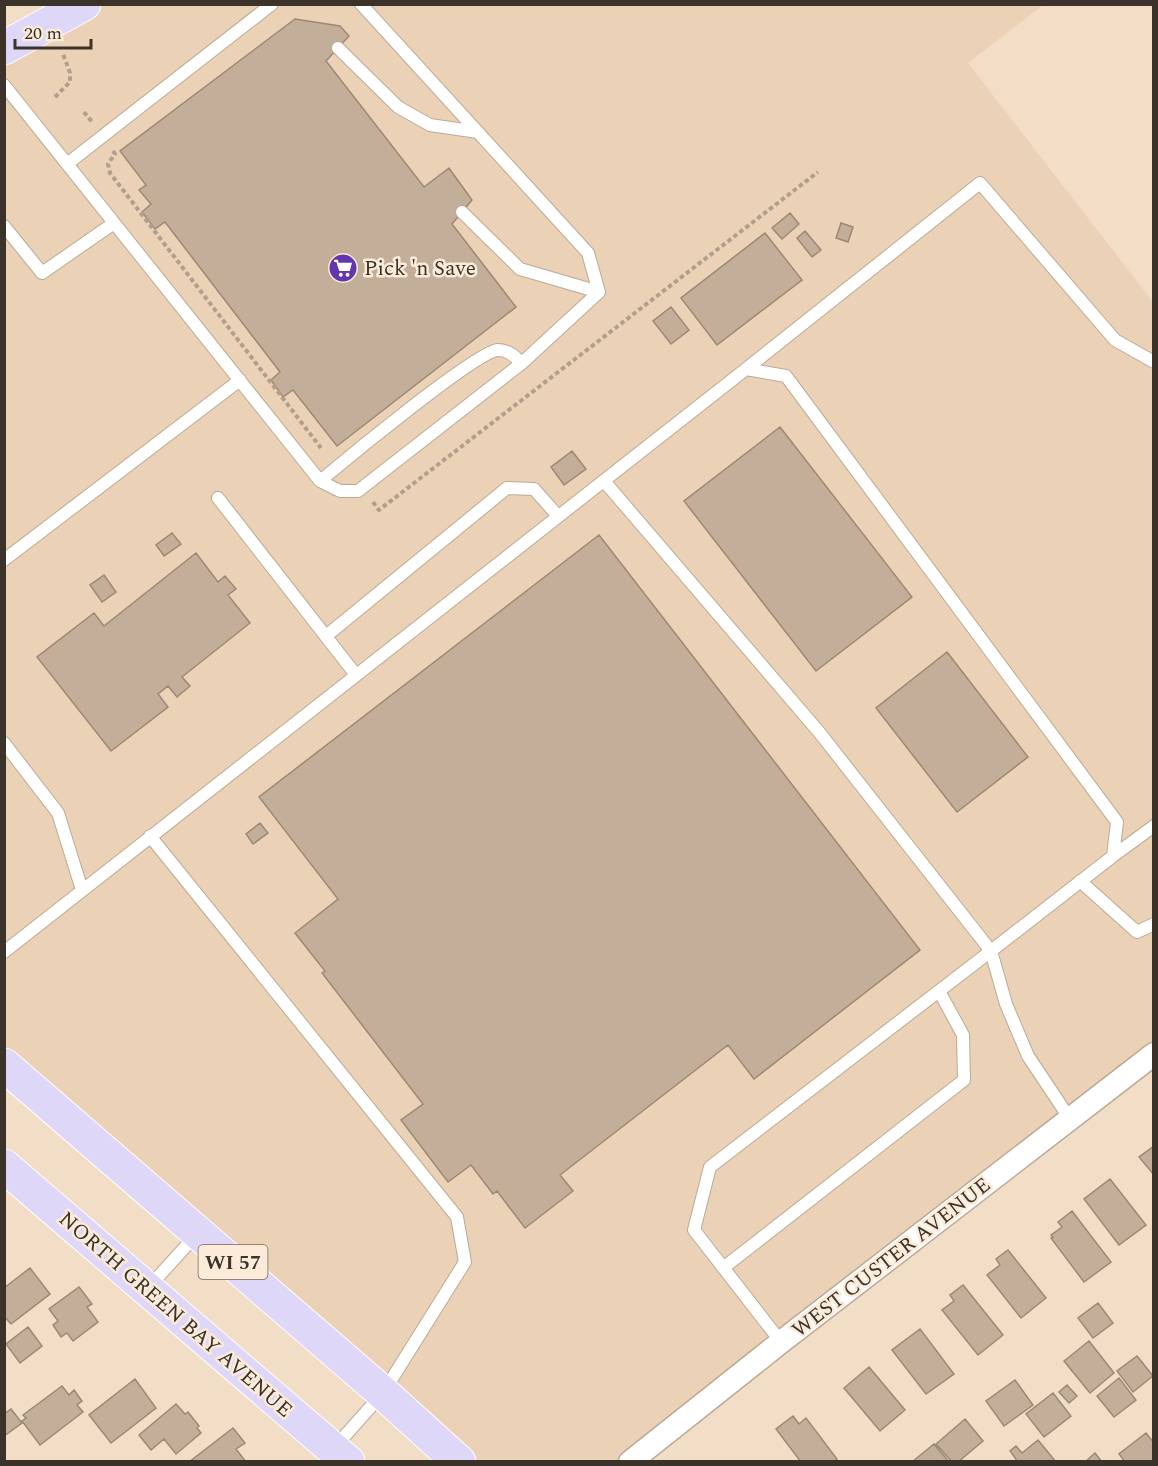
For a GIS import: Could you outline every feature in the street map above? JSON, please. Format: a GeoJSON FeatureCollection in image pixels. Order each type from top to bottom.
{"type":"FeatureCollection","features":[{"type":"Feature","properties":{"kind":"main road"},"geometry":{"type":"LineString","coordinates":[[4,48],[84,4]]}},
{"type":"Feature","properties":{"kind":"main road","name":"WI 57"},"geometry":{"type":"LineString","coordinates":[[5,1066],[459,1461]]}},
{"type":"Feature","properties":{"kind":"main road","name":"NORTH GREEN BAY AVENUE"},"geometry":{"type":"LineString","coordinates":[[4,1166],[340,1455]]}},
{"type":"Feature","properties":{"kind":"street","name":"WEST CUSTER AVENUE"},"geometry":{"type":"LineString","coordinates":[[630,1461],[1154,1054]]}},
{"type":"Feature","properties":{"kind":"lane"},"geometry":{"type":"LineString","coordinates":[[67,164],[272,4]]}},
{"type":"Feature","properties":{"kind":"lane"},"geometry":{"type":"LineString","coordinates":[[362,4],[588,253],[599,292]]}},
{"type":"Feature","properties":{"kind":"lane"},"geometry":{"type":"LineString","coordinates":[[338,48],[398,107],[430,125],[478,132]]}},
{"type":"Feature","properties":{"kind":"lane"},"geometry":{"type":"LineString","coordinates":[[4,85],[320,481],[340,491],[358,491],[522,363],[599,292]]}},
{"type":"Feature","properties":{"kind":"lane"},"geometry":{"type":"LineString","coordinates":[[4,952],[980,183],[1115,340],[1154,362]]}},
{"type":"Feature","properties":{"kind":"lane"},"geometry":{"type":"LineString","coordinates":[[462,212],[520,269],[599,292]]}},
{"type":"Feature","properties":{"kind":"lane"},"geometry":{"type":"LineString","coordinates":[[4,226],[42,273],[114,222]]}},
{"type":"Feature","properties":{"kind":"lane"},"geometry":{"type":"LineString","coordinates":[[320,481],[469,364],[497,350],[511,353],[522,363]]}},
{"type":"Feature","properties":{"kind":"lane"},"geometry":{"type":"LineString","coordinates":[[746,369],[786,376],[1117,822],[1113,856]]}},
{"type":"Feature","properties":{"kind":"lane"},"geometry":{"type":"LineString","coordinates":[[4,560],[240,380]]}},
{"type":"Feature","properties":{"kind":"lane"},"geometry":{"type":"LineString","coordinates":[[603,481],[819,732],[991,951],[1006,1004],[1028,1056],[1070,1119]]}},
{"type":"Feature","properties":{"kind":"lane"},"geometry":{"type":"LineString","coordinates":[[326,636],[507,488],[534,489],[558,516]]}},
{"type":"Feature","properties":{"kind":"lane"},"geometry":{"type":"LineString","coordinates":[[218,498],[356,675]]}},
{"type":"Feature","properties":{"kind":"lane"},"geometry":{"type":"LineString","coordinates":[[4,743],[58,813],[82,890]]}},
{"type":"Feature","properties":{"kind":"lane"},"geometry":{"type":"LineString","coordinates":[[781,1342],[694,1230],[710,1167],[1154,826]]}},
{"type":"Feature","properties":{"kind":"lane"},"geometry":{"type":"LineString","coordinates":[[150,836],[457,1217],[465,1262],[383,1393],[340,1455]]}},
{"type":"Feature","properties":{"kind":"lane"},"geometry":{"type":"LineString","coordinates":[[1080,881],[1137,932],[1154,924]]}},
{"type":"Feature","properties":{"kind":"lane"},"geometry":{"type":"LineString","coordinates":[[723,1268],[964,1080],[963,1035],[939,991]]}},
{"type":"Feature","properties":{"kind":"lane"},"geometry":{"type":"LineString","coordinates":[[147,1289],[198,1233]]}},
{"type":"Feature","properties":{"kind":"path"},"geometry":{"type":"LineString","coordinates":[[55,97],[70,82],[70,73],[63,54]]}},
{"type":"Feature","properties":{"kind":"path"},"geometry":{"type":"LineString","coordinates":[[114,153],[108,164],[110,173],[323,450]]}},
{"type":"Feature","properties":{"kind":"path"},"geometry":{"type":"LineString","coordinates":[[379,510],[818,172]]}},
{"type":"Feature","properties":{"kind":"shaded area"},"geometry":{"type":"Polygon","coordinates":[[[84,4],[1043,5],[968,63],[1153,302],[1153,1054],[630,1462],[457,1461],[5,1065],[5,48],[84,4]]]}},
{"type":"Feature","properties":{"kind":"building","name":"Pick 'n Save"},"geometry":{"type":"Polygon","coordinates":[[[295,19],[340,26],[349,36],[326,61],[424,187],[449,168],[472,200],[452,224],[516,307],[337,446],[293,390],[283,397],[271,380],[280,372],[165,222],[155,229],[142,212],[151,204],[139,190],[146,185],[120,151],[295,19]]]}},
{"type":"Feature","properties":{"kind":"building"},"geometry":{"type":"Polygon","coordinates":[[[790,213],[799,224],[782,239],[772,228],[790,213]]]}},
{"type":"Feature","properties":{"kind":"building"},"geometry":{"type":"Polygon","coordinates":[[[841,223],[853,227],[848,242],[836,238],[841,223]]]}},
{"type":"Feature","properties":{"kind":"building"},"geometry":{"type":"Polygon","coordinates":[[[805,231],[821,250],[812,257],[797,238],[805,231]]]}},
{"type":"Feature","properties":{"kind":"building"},"geometry":{"type":"Polygon","coordinates":[[[765,233],[802,280],[717,345],[681,298],[765,233]]]}},
{"type":"Feature","properties":{"kind":"building"},"geometry":{"type":"Polygon","coordinates":[[[671,307],[689,330],[671,344],[653,321],[671,307]]]}},
{"type":"Feature","properties":{"kind":"building"},"geometry":{"type":"Polygon","coordinates":[[[780,427],[912,597],[816,671],[684,501],[780,427]]]}},
{"type":"Feature","properties":{"kind":"building"},"geometry":{"type":"Polygon","coordinates":[[[572,451],[586,469],[564,485],[551,467],[572,451]]]}},
{"type":"Feature","properties":{"kind":"building"},"geometry":{"type":"Polygon","coordinates":[[[172,533],[181,544],[164,556],[156,545],[172,533]]]}},
{"type":"Feature","properties":{"kind":"building"},"geometry":{"type":"Polygon","coordinates":[[[599,535],[920,950],[754,1079],[728,1045],[560,1175],[573,1191],[525,1228],[497,1191],[493,1194],[471,1165],[448,1182],[401,1120],[423,1104],[322,973],[325,971],[295,933],[338,899],[259,797],[599,535]]]}},
{"type":"Feature","properties":{"kind":"building"},"geometry":{"type":"Polygon","coordinates":[[[196,553],[218,582],[225,576],[236,589],[228,595],[250,623],[182,677],[190,686],[177,697],[168,686],[158,694],[168,707],[111,751],[37,657],[94,613],[104,626],[196,553]]]}},
{"type":"Feature","properties":{"kind":"building"},"geometry":{"type":"Polygon","coordinates":[[[104,575],[116,592],[102,602],[90,585],[104,575]]]}},
{"type":"Feature","properties":{"kind":"building"},"geometry":{"type":"Polygon","coordinates":[[[947,652],[1028,757],[957,812],[876,708],[947,652]]]}},
{"type":"Feature","properties":{"kind":"building"},"geometry":{"type":"Polygon","coordinates":[[[260,823],[268,833],[253,844],[246,834],[260,823]]]}},
{"type":"Feature","properties":{"kind":"building"},"geometry":{"type":"Polygon","coordinates":[[[1154,1146],[1154,1175],[1139,1157],[1154,1146]]]}},
{"type":"Feature","properties":{"kind":"building"},"geometry":{"type":"Polygon","coordinates":[[[1110,1179],[1146,1225],[1119,1245],[1084,1199],[1110,1179]]]}},
{"type":"Feature","properties":{"kind":"building"},"geometry":{"type":"Polygon","coordinates":[[[1072,1211],[1111,1262],[1084,1282],[1051,1238],[1053,1237],[1051,1235],[1062,1227],[1058,1222],[1072,1211]]]}},
{"type":"Feature","properties":{"kind":"building"},"geometry":{"type":"Polygon","coordinates":[[[1008,1250],[1046,1298],[1021,1318],[987,1275],[1000,1265],[996,1259],[1008,1250]]]}},
{"type":"Feature","properties":{"kind":"building"},"geometry":{"type":"Polygon","coordinates":[[[30,1268],[50,1294],[11,1324],[4,1316],[4,1288],[30,1268]]]}},
{"type":"Feature","properties":{"kind":"building"},"geometry":{"type":"Polygon","coordinates":[[[963,1285],[1003,1335],[978,1355],[942,1310],[954,1301],[950,1295],[963,1285]]]}},
{"type":"Feature","properties":{"kind":"building"},"geometry":{"type":"Polygon","coordinates":[[[79,1287],[92,1304],[87,1307],[98,1322],[73,1341],[67,1333],[61,1337],[53,1325],[58,1321],[49,1309],[79,1287]]]}},
{"type":"Feature","properties":{"kind":"building"},"geometry":{"type":"Polygon","coordinates":[[[1098,1303],[1113,1323],[1093,1338],[1078,1318],[1098,1303]]]}},
{"type":"Feature","properties":{"kind":"building"},"geometry":{"type":"Polygon","coordinates":[[[28,1327],[42,1346],[20,1363],[6,1344],[28,1327]]]}},
{"type":"Feature","properties":{"kind":"building"},"geometry":{"type":"Polygon","coordinates":[[[920,1329],[954,1374],[926,1394],[892,1350],[920,1329]]]}},
{"type":"Feature","properties":{"kind":"building"},"geometry":{"type":"Polygon","coordinates":[[[1089,1341],[1114,1373],[1090,1393],[1064,1361],[1089,1341]]]}},
{"type":"Feature","properties":{"kind":"building"},"geometry":{"type":"Polygon","coordinates":[[[1137,1356],[1153,1376],[1133,1392],[1117,1371],[1137,1356]]]}},
{"type":"Feature","properties":{"kind":"building"},"geometry":{"type":"Polygon","coordinates":[[[869,1367],[905,1410],[880,1431],[844,1388],[869,1367]]]}},
{"type":"Feature","properties":{"kind":"building"},"geometry":{"type":"Polygon","coordinates":[[[1119,1378],[1136,1400],[1114,1417],[1097,1396],[1119,1378]]]}},
{"type":"Feature","properties":{"kind":"building"},"geometry":{"type":"Polygon","coordinates":[[[135,1379],[156,1408],[111,1443],[89,1415],[135,1379]]]}},
{"type":"Feature","properties":{"kind":"building"},"geometry":{"type":"Polygon","coordinates":[[[1015,1380],[1033,1405],[1004,1426],[986,1401],[1015,1380]]]}},
{"type":"Feature","properties":{"kind":"building"},"geometry":{"type":"Polygon","coordinates":[[[1067,1385],[1077,1396],[1069,1403],[1059,1392],[1067,1385]]]}},
{"type":"Feature","properties":{"kind":"building"},"geometry":{"type":"Polygon","coordinates":[[[62,1386],[69,1395],[74,1390],[82,1401],[77,1405],[83,1412],[40,1445],[22,1421],[26,1418],[23,1415],[62,1386]]]}},
{"type":"Feature","properties":{"kind":"building"},"geometry":{"type":"Polygon","coordinates":[[[1053,1393],[1071,1416],[1044,1437],[1026,1414],[1053,1393]]]}},
{"type":"Feature","properties":{"kind":"building"},"geometry":{"type":"Polygon","coordinates":[[[176,1404],[185,1414],[188,1412],[199,1426],[197,1428],[201,1433],[176,1454],[164,1439],[151,1450],[139,1435],[176,1404]]]}},
{"type":"Feature","properties":{"kind":"building"},"geometry":{"type":"Polygon","coordinates":[[[11,1409],[22,1423],[4,1436],[4,1414],[11,1409]]]}},
{"type":"Feature","properties":{"kind":"building"},"geometry":{"type":"Polygon","coordinates":[[[793,1416],[799,1424],[806,1418],[837,1459],[833,1462],[801,1462],[776,1429],[793,1416]]]}},
{"type":"Feature","properties":{"kind":"building"},"geometry":{"type":"Polygon","coordinates":[[[965,1419],[983,1441],[958,1462],[952,1462],[936,1444],[965,1419]]]}},
{"type":"Feature","properties":{"kind":"building"},"geometry":{"type":"Polygon","coordinates":[[[233,1428],[245,1443],[236,1449],[246,1462],[189,1462],[233,1428]]]}},
{"type":"Feature","properties":{"kind":"building"},"geometry":{"type":"Polygon","coordinates":[[[1146,1433],[1154,1443],[1154,1462],[1125,1462],[1119,1454],[1146,1433]]]}},
{"type":"Feature","properties":{"kind":"building"},"geometry":{"type":"Polygon","coordinates":[[[1038,1440],[1056,1462],[1018,1462],[1010,1451],[1016,1446],[1022,1453],[1038,1440]]]}},
{"type":"Feature","properties":{"kind":"building"},"geometry":{"type":"Polygon","coordinates":[[[934,1444],[949,1462],[912,1462],[934,1444]]]}},
{"type":"Feature","properties":{"kind":"building"},"geometry":{"type":"Polygon","coordinates":[[[1095,1453],[1102,1462],[1085,1462],[1095,1453]]]}},
{"type":"Feature","properties":{"kind":"place","name":"Pick 'n Save"},"geometry":{"type":"Point","coordinates":[343,268]}}]}
